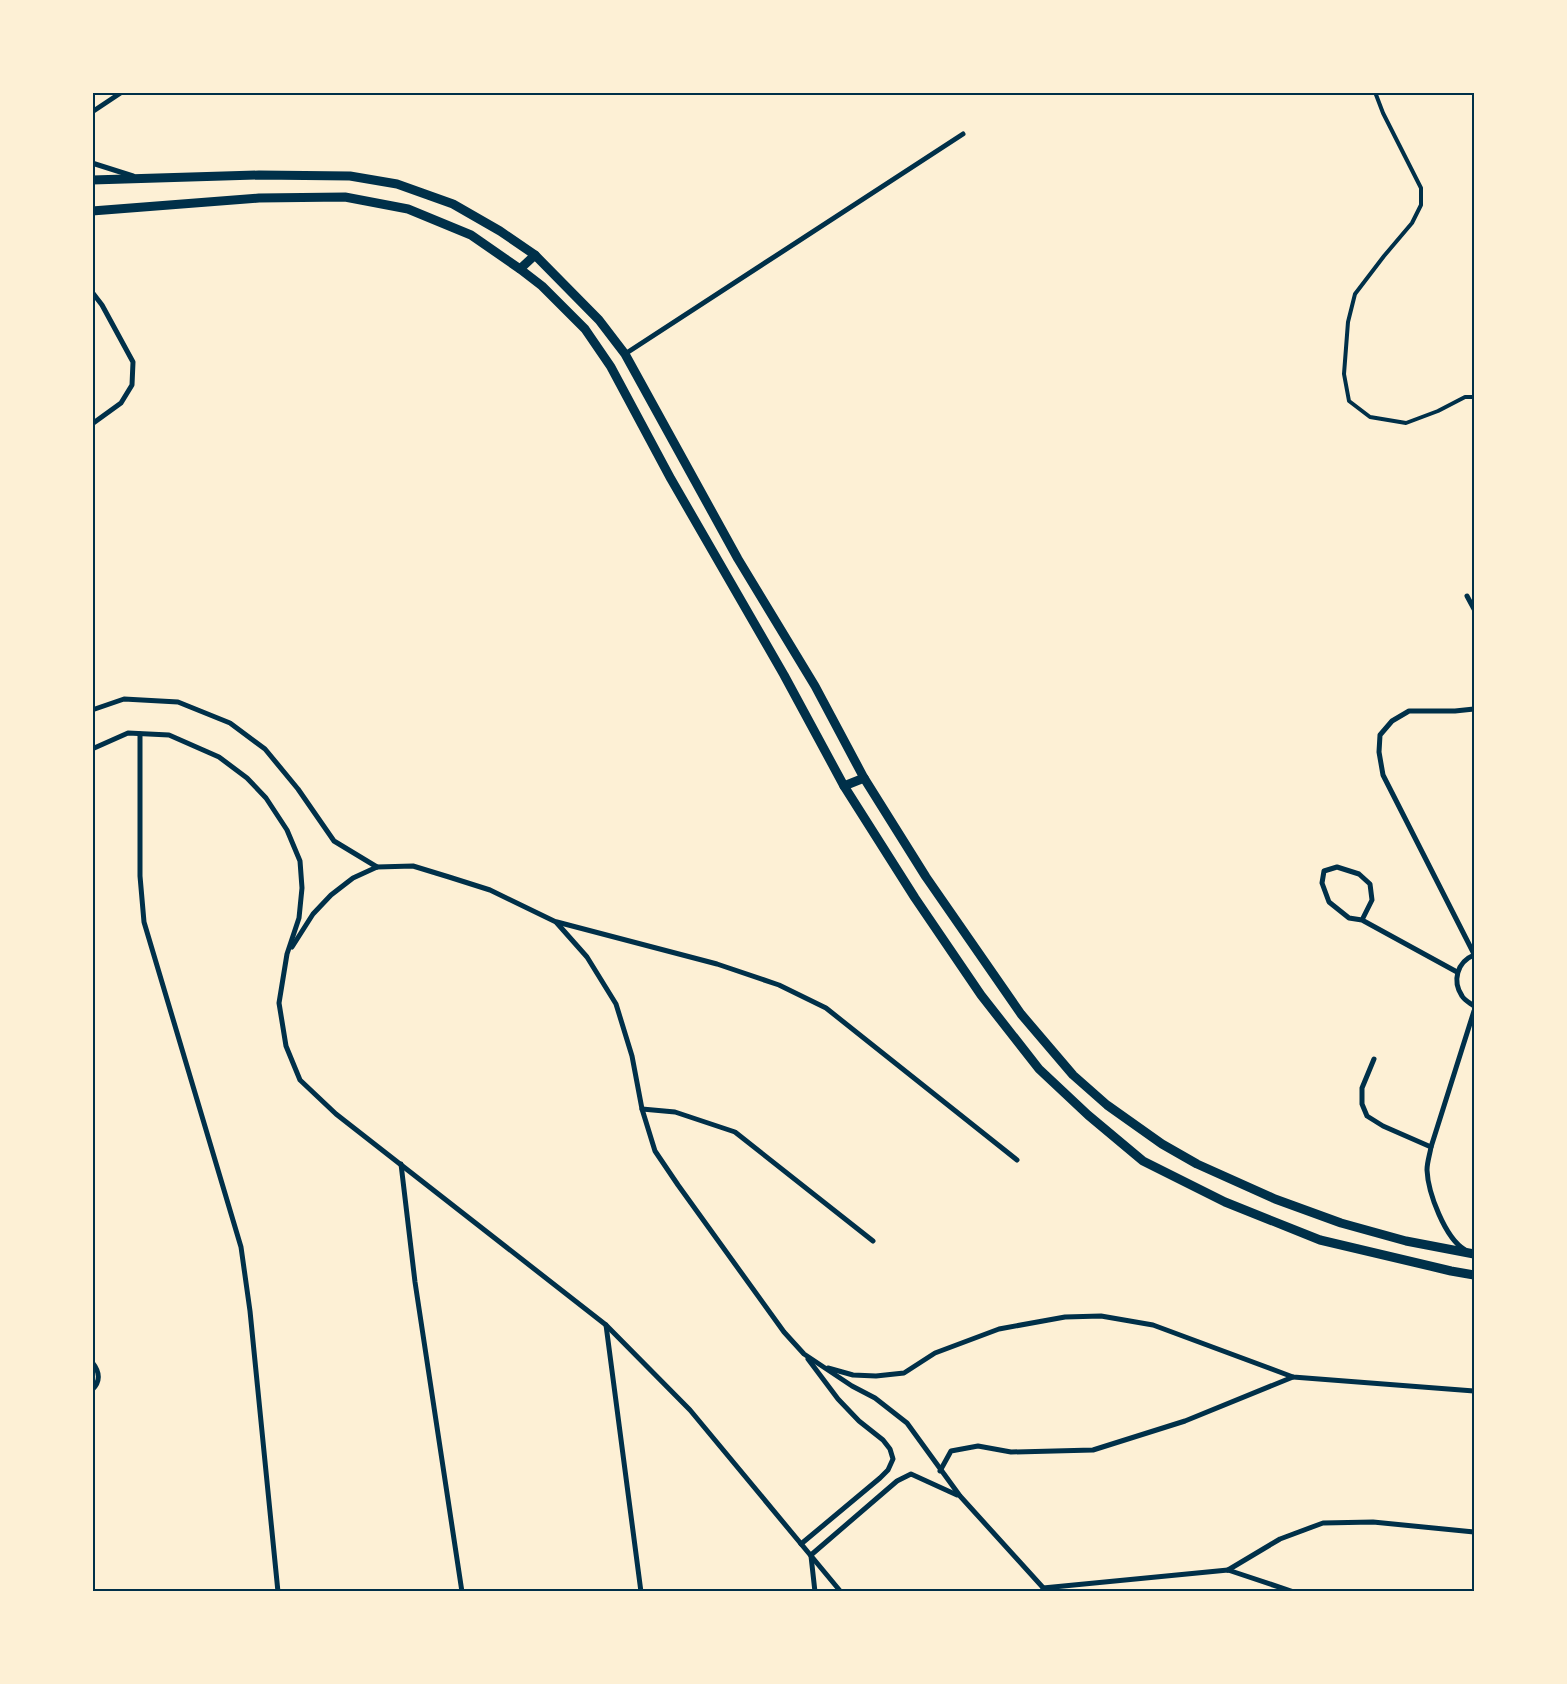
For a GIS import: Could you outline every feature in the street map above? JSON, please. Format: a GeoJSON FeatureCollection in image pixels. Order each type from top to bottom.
{"type":"FeatureCollection","features":[{"type":"Feature","properties":{"kind":"street"},"geometry":{"type":"LineString","coordinates":[[92,112],[122,92]]}},
{"type":"Feature","properties":{"kind":"street"},"geometry":{"type":"LineString","coordinates":[[625,354],[963,134]]}},
{"type":"Feature","properties":{"kind":"street"},"geometry":{"type":"LineString","coordinates":[[92,163],[145,180]]}},
{"type":"Feature","properties":{"kind":"street"},"geometry":{"type":"LineString","coordinates":[[92,180],[145,180],[259,175],[350,176],[397,184],[453,204],[500,231],[536,255],[599,320],[625,354],[738,559],[815,686],[864,778],[926,877],[1021,1014],[1073,1075],[1107,1105],[1162,1144],[1197,1164],[1275,1199],[1341,1223],[1406,1241],[1473,1254]]}},
{"type":"Feature","properties":{"kind":"street"},"geometry":{"type":"LineString","coordinates":[[92,211],[259,198],[344,197],[408,209],[471,235],[520,269],[542,286],[585,329],[611,367],[671,479],[784,675],[844,786],[915,898],[976,987],[1039,1069],[1088,1116],[1143,1161],[1225,1202],[1320,1240],[1474,1275]]}},
{"type":"Feature","properties":{"kind":"street"},"geometry":{"type":"LineString","coordinates":[[520,269],[536,255]]}},
{"type":"Feature","properties":{"kind":"street"},"geometry":{"type":"LineString","coordinates":[[92,292],[102,305],[133,362],[132,385],[121,403],[92,424]]}},
{"type":"Feature","properties":{"kind":"street"},"geometry":{"type":"LineString","coordinates":[[1467,596],[1474,610]]}},
{"type":"Feature","properties":{"kind":"street"},"geometry":{"type":"LineString","coordinates":[[92,710],[124,699],[178,702],[230,723],[265,749],[298,789],[334,841],[377,867]]}},
{"type":"Feature","properties":{"kind":"street"},"geometry":{"type":"LineString","coordinates":[[1474,709],[1409,711],[1392,721],[1380,735],[1379,752],[1383,775],[1474,955],[1468,958],[1457,972],[1457,986],[1462,998],[1474,1006]]}},
{"type":"Feature","properties":{"kind":"street"},"geometry":{"type":"LineString","coordinates":[[92,749],[128,733],[169,736],[219,757],[247,778],[266,798],[287,830],[300,861],[302,888],[299,918],[287,954],[279,1003],[286,1046],[300,1080],[336,1114],[606,1325],[690,1410],[841,1592]]}},
{"type":"Feature","properties":{"kind":"street"},"geometry":{"type":"LineString","coordinates":[[140,734],[140,876],[144,922],[241,1247],[250,1311],[278,1592]]}},
{"type":"Feature","properties":{"kind":"street"},"geometry":{"type":"LineString","coordinates":[[844,786],[864,778]]}},
{"type":"Feature","properties":{"kind":"street"},"geometry":{"type":"LineString","coordinates":[[287,954],[313,914],[331,895],[353,878],[377,867],[413,866],[490,890],[556,922],[717,964],[780,984],[826,1008],[1017,1160]]}},
{"type":"Feature","properties":{"kind":"street"},"geometry":{"type":"LineString","coordinates":[[1362,920],[1372,900],[1370,884],[1359,874],[1337,867],[1324,871],[1322,883],[1329,902],[1349,918],[1362,920],[1457,972]]}},
{"type":"Feature","properties":{"kind":"street"},"geometry":{"type":"LineString","coordinates":[[556,922],[587,958],[616,1004],[632,1056],[642,1109],[655,1151],[784,1332],[804,1354],[838,1399],[859,1421],[890,1448],[893,1459],[888,1470],[801,1544]]}},
{"type":"Feature","properties":{"kind":"street"},"geometry":{"type":"LineString","coordinates":[[1473,1254],[1459,1246],[1442,1220],[1431,1193],[1427,1169],[1431,1146],[1474,1011]]}},
{"type":"Feature","properties":{"kind":"street"},"geometry":{"type":"LineString","coordinates":[[1374,1059],[1362,1088],[1362,1104],[1367,1116],[1383,1126],[1431,1146]]}},
{"type":"Feature","properties":{"kind":"street"},"geometry":{"type":"LineString","coordinates":[[642,1109],[674,1112],[735,1132],[872,1241]]}},
{"type":"Feature","properties":{"kind":"street"},"geometry":{"type":"LineString","coordinates":[[400,1164],[415,1282],[462,1592]]}},
{"type":"Feature","properties":{"kind":"street"},"geometry":{"type":"LineString","coordinates":[[822,1367],[852,1375],[876,1376],[904,1373],[934,1354],[999,1330],[1065,1317],[1101,1316],[1153,1325],[1293,1377],[1474,1391]]}},
{"type":"Feature","properties":{"kind":"street"},"geometry":{"type":"LineString","coordinates":[[606,1325],[641,1592]]}},
{"type":"Feature","properties":{"kind":"street"},"geometry":{"type":"LineString","coordinates":[[804,1354],[852,1386],[875,1398],[907,1423],[960,1496],[1045,1590],[1228,1570],[1280,1539],[1323,1523],[1373,1522],[1474,1532]]}},
{"type":"Feature","properties":{"kind":"street"},"geometry":{"type":"LineString","coordinates":[[92,1362],[98,1369],[99,1376],[98,1382],[92,1390]]}},
{"type":"Feature","properties":{"kind":"street"},"geometry":{"type":"LineString","coordinates":[[940,1470],[951,1451],[978,1446],[1011,1452],[1093,1450],[1185,1421],[1293,1377]]}},
{"type":"Feature","properties":{"kind":"street"},"geometry":{"type":"LineString","coordinates":[[811,1555],[898,1480],[911,1474],[960,1496]]}},
{"type":"Feature","properties":{"kind":"street"},"geometry":{"type":"LineString","coordinates":[[811,1555],[815,1592]]}},
{"type":"Feature","properties":{"kind":"street"},"geometry":{"type":"LineString","coordinates":[[1228,1570],[1294,1592]]}},
{"type":"Feature","properties":{"kind":"lane"},"geometry":{"type":"LineString","coordinates":[[1375,92],[1383,113],[1421,188],[1421,205],[1412,223],[1355,294],[1348,322],[1344,374],[1350,401],[1370,417],[1406,423],[1438,411],[1465,397],[1474,397]]}}]}
